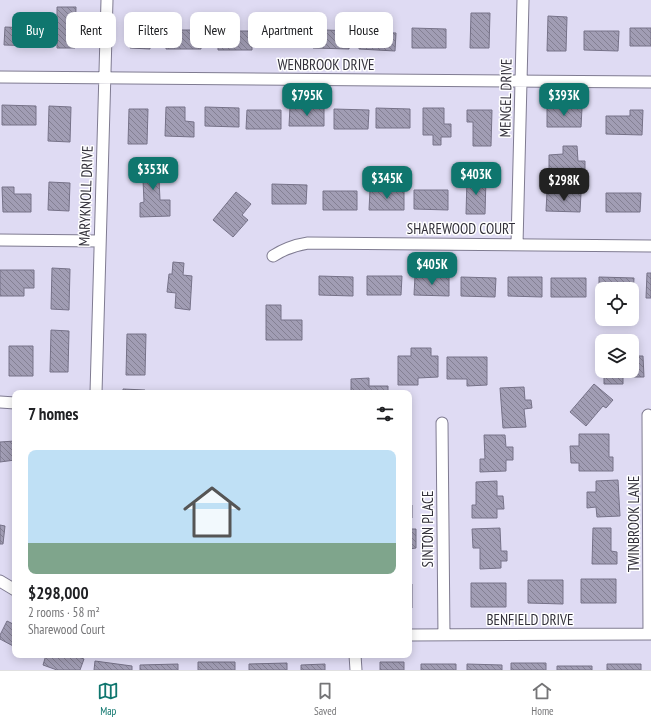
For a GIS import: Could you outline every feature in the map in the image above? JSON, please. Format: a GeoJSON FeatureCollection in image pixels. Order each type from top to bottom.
{"type":"FeatureCollection","features":[{"type":"Feature","properties":{"kind":"street","name":"MARYKNOLL DRIVE"},"geometry":{"type":"LineString","coordinates":[[96,390],[106,0]]}},
{"type":"Feature","properties":{"kind":"street","name":"MENGEL DRIVE"},"geometry":{"type":"LineString","coordinates":[[517,244],[523,0]]}},
{"type":"Feature","properties":{"kind":"street","name":"WENBROOK DRIVE"},"geometry":{"type":"LineString","coordinates":[[0,77],[651,82]]}},
{"type":"Feature","properties":{"kind":"street"},"geometry":{"type":"LineString","coordinates":[[0,240],[100,241]]}},
{"type":"Feature","properties":{"kind":"street","name":"SHAREWOOD COURT"},"geometry":{"type":"LineString","coordinates":[[273,256],[295,245],[308,243],[651,246]]}},
{"type":"Feature","properties":{"kind":"street"},"geometry":{"type":"LineString","coordinates":[[0,402],[12,403]]}},
{"type":"Feature","properties":{"kind":"street","name":"TWINBROOK LANE"},"geometry":{"type":"LineString","coordinates":[[648,415],[650,634]]}},
{"type":"Feature","properties":{"kind":"street","name":"SINTON PLACE"},"geometry":{"type":"LineString","coordinates":[[442,423],[444,635]]}},
{"type":"Feature","properties":{"kind":"street"},"geometry":{"type":"LineString","coordinates":[[0,581],[12,588]]}},
{"type":"Feature","properties":{"kind":"street","name":"BENFIELD DRIVE"},"geometry":{"type":"LineString","coordinates":[[412,635],[650,634]]}},
{"type":"Feature","properties":{"kind":"street"},"geometry":{"type":"LineString","coordinates":[[355,658],[356,670]]}},
{"type":"Feature","properties":{"kind":"building"},"geometry":{"type":"Polygon","coordinates":[[[57,7],[76,7],[76,12],[66,12],[66,48],[58,48],[57,7]]]}},
{"type":"Feature","properties":{"kind":"building"},"geometry":{"type":"Polygon","coordinates":[[[471,13],[490,13],[489,48],[470,48],[471,13]]]}},
{"type":"Feature","properties":{"kind":"building"},"geometry":{"type":"Polygon","coordinates":[[[548,16],[567,17],[566,51],[547,51],[548,16]]]}},
{"type":"Feature","properties":{"kind":"building"},"geometry":{"type":"Polygon","coordinates":[[[5,27],[12,27],[12,45],[4,45],[5,27]]]}},
{"type":"Feature","properties":{"kind":"building"},"geometry":{"type":"Polygon","coordinates":[[[412,28],[446,29],[446,48],[412,48],[412,28]]]}},
{"type":"Feature","properties":{"kind":"building"},"geometry":{"type":"Polygon","coordinates":[[[630,28],[651,28],[651,46],[630,46],[630,28]]]}},
{"type":"Feature","properties":{"kind":"building"},"geometry":{"type":"Polygon","coordinates":[[[182,30],[190,30],[190,48],[201,48],[201,49],[166,49],[182,48],[182,30]]]}},
{"type":"Feature","properties":{"kind":"building"},"geometry":{"type":"Polygon","coordinates":[[[327,30],[335,30],[335,48],[349,49],[313,48],[327,48],[327,30]]]}},
{"type":"Feature","properties":{"kind":"building"},"geometry":{"type":"Polygon","coordinates":[[[240,31],[248,31],[248,48],[252,48],[252,50],[218,50],[218,48],[240,48],[240,31]]]}},
{"type":"Feature","properties":{"kind":"building"},"geometry":{"type":"Polygon","coordinates":[[[584,31],[619,31],[618,51],[584,50],[584,31]]]}},
{"type":"Feature","properties":{"kind":"building"},"geometry":{"type":"Polygon","coordinates":[[[393,33],[396,33],[395,51],[359,49],[393,48],[393,33]]]}},
{"type":"Feature","properties":{"kind":"building"},"geometry":{"type":"Polygon","coordinates":[[[130,48],[150,48],[150,49],[130,48]]]}},
{"type":"Feature","properties":{"kind":"building"},"geometry":{"type":"Polygon","coordinates":[[[2,105],[36,106],[36,125],[2,125],[2,105]]]}},
{"type":"Feature","properties":{"kind":"building"},"geometry":{"type":"Polygon","coordinates":[[[49,106],[71,107],[70,142],[48,141],[49,106]]]}},
{"type":"Feature","properties":{"kind":"building"},"geometry":{"type":"Polygon","coordinates":[[[166,107],[185,107],[185,121],[194,122],[194,137],[165,136],[166,107]]]}},
{"type":"Feature","properties":{"kind":"building"},"geometry":{"type":"Polygon","coordinates":[[[205,107],[239,108],[239,127],[205,126],[205,107]]]}},
{"type":"Feature","properties":{"kind":"building"},"geometry":{"type":"Polygon","coordinates":[[[290,107],[324,107],[324,126],[289,126],[290,107]]]}},
{"type":"Feature","properties":{"kind":"building"},"geometry":{"type":"Polygon","coordinates":[[[376,108],[410,109],[410,128],[376,128],[376,108]]]}},
{"type":"Feature","properties":{"kind":"building"},"geometry":{"type":"Polygon","coordinates":[[[423,108],[444,108],[444,124],[451,124],[451,137],[441,137],[441,145],[433,145],[433,135],[423,135],[423,108]]]}},
{"type":"Feature","properties":{"kind":"building"},"geometry":{"type":"Polygon","coordinates":[[[547,108],[582,108],[581,127],[547,127],[547,108]]]}},
{"type":"Feature","properties":{"kind":"building"},"geometry":{"type":"Polygon","coordinates":[[[129,109],[148,109],[147,144],[128,144],[129,109]]]}},
{"type":"Feature","properties":{"kind":"building"},"geometry":{"type":"Polygon","coordinates":[[[334,109],[369,110],[368,129],[334,129],[334,109]]]}},
{"type":"Feature","properties":{"kind":"building"},"geometry":{"type":"Polygon","coordinates":[[[247,110],[281,110],[281,129],[246,129],[247,110]]]}},
{"type":"Feature","properties":{"kind":"building"},"geometry":{"type":"Polygon","coordinates":[[[467,110],[492,110],[491,146],[473,146],[473,122],[467,122],[467,110]]]}},
{"type":"Feature","properties":{"kind":"building"},"geometry":{"type":"Polygon","coordinates":[[[630,110],[643,110],[642,135],[606,134],[606,116],[630,116],[630,110]]]}},
{"type":"Feature","properties":{"kind":"building"},"geometry":{"type":"Polygon","coordinates":[[[563,146],[577,146],[578,161],[585,161],[585,172],[549,173],[549,155],[563,154],[563,146]]]}},
{"type":"Feature","properties":{"kind":"building"},"geometry":{"type":"Polygon","coordinates":[[[168,165],[168,179],[159,179],[160,200],[170,200],[170,216],[140,217],[140,203],[144,202],[143,180],[138,180],[138,166],[168,165]]]}},
{"type":"Feature","properties":{"kind":"building"},"geometry":{"type":"Polygon","coordinates":[[[467,179],[486,179],[485,214],[466,214],[467,179]]]}},
{"type":"Feature","properties":{"kind":"building"},"geometry":{"type":"Polygon","coordinates":[[[49,182],[70,183],[69,211],[48,210],[49,182]]]}},
{"type":"Feature","properties":{"kind":"building"},"geometry":{"type":"Polygon","coordinates":[[[272,184],[307,185],[306,204],[272,204],[272,184]]]}},
{"type":"Feature","properties":{"kind":"building"},"geometry":{"type":"Polygon","coordinates":[[[2,187],[14,187],[14,194],[31,194],[31,212],[3,212],[2,187]]]}},
{"type":"Feature","properties":{"kind":"building"},"geometry":{"type":"Polygon","coordinates":[[[370,190],[404,191],[404,210],[369,210],[370,190]]]}},
{"type":"Feature","properties":{"kind":"building"},"geometry":{"type":"Polygon","coordinates":[[[414,190],[448,190],[448,210],[414,209],[414,190]]]}},
{"type":"Feature","properties":{"kind":"building"},"geometry":{"type":"Polygon","coordinates":[[[323,191],[357,191],[357,210],[323,210],[323,191]]]}},
{"type":"Feature","properties":{"kind":"building"},"geometry":{"type":"Polygon","coordinates":[[[236,192],[251,204],[242,215],[248,220],[233,237],[213,220],[236,192]]]}},
{"type":"Feature","properties":{"kind":"building"},"geometry":{"type":"Polygon","coordinates":[[[547,192],[581,193],[580,212],[546,211],[547,192]]]}},
{"type":"Feature","properties":{"kind":"building"},"geometry":{"type":"Polygon","coordinates":[[[606,193],[641,193],[640,212],[606,212],[606,193]]]}},
{"type":"Feature","properties":{"kind":"building"},"geometry":{"type":"Polygon","coordinates":[[[173,262],[184,263],[183,275],[192,276],[190,310],[175,308],[176,293],[167,292],[169,274],[172,274],[173,262]]]}},
{"type":"Feature","properties":{"kind":"building"},"geometry":{"type":"Polygon","coordinates":[[[52,268],[70,269],[69,310],[51,309],[52,268]]]}},
{"type":"Feature","properties":{"kind":"building"},"geometry":{"type":"Polygon","coordinates":[[[0,270],[34,270],[34,288],[24,288],[24,296],[0,296],[0,270]]]}},
{"type":"Feature","properties":{"kind":"building"},"geometry":{"type":"Polygon","coordinates":[[[647,273],[651,273],[651,298],[646,298],[647,273]]]}},
{"type":"Feature","properties":{"kind":"building"},"geometry":{"type":"Polygon","coordinates":[[[319,276],[353,277],[353,296],[319,295],[319,276]]]}},
{"type":"Feature","properties":{"kind":"building"},"geometry":{"type":"Polygon","coordinates":[[[367,276],[402,276],[401,295],[367,295],[367,276]]]}},
{"type":"Feature","properties":{"kind":"building"},"geometry":{"type":"Polygon","coordinates":[[[415,276],[449,276],[449,296],[414,295],[415,276]]]}},
{"type":"Feature","properties":{"kind":"building"},"geometry":{"type":"Polygon","coordinates":[[[461,277],[496,278],[495,297],[461,296],[461,277]]]}},
{"type":"Feature","properties":{"kind":"building"},"geometry":{"type":"Polygon","coordinates":[[[508,277],[542,277],[542,297],[508,296],[508,277]]]}},
{"type":"Feature","properties":{"kind":"building"},"geometry":{"type":"Polygon","coordinates":[[[599,277],[634,278],[634,282],[599,282],[599,277]]]}},
{"type":"Feature","properties":{"kind":"building"},"geometry":{"type":"Polygon","coordinates":[[[551,278],[586,278],[586,297],[551,297],[551,278]]]}},
{"type":"Feature","properties":{"kind":"building"},"geometry":{"type":"Polygon","coordinates":[[[266,305],[281,305],[281,320],[302,320],[302,340],[266,340],[266,305]]]}},
{"type":"Feature","properties":{"kind":"building"},"geometry":{"type":"Polygon","coordinates":[[[51,330],[69,331],[68,372],[50,372],[51,330]]]}},
{"type":"Feature","properties":{"kind":"building"},"geometry":{"type":"Polygon","coordinates":[[[127,334],[146,334],[145,375],[126,375],[127,334]]]}},
{"type":"Feature","properties":{"kind":"building"},"geometry":{"type":"Polygon","coordinates":[[[9,346],[33,346],[33,376],[9,376],[9,346]]]}},
{"type":"Feature","properties":{"kind":"building"},"geometry":{"type":"Polygon","coordinates":[[[411,348],[431,348],[431,356],[438,356],[438,377],[418,378],[418,385],[398,385],[398,356],[411,356],[411,348]]]}},
{"type":"Feature","properties":{"kind":"building"},"geometry":{"type":"Polygon","coordinates":[[[639,356],[643,356],[644,377],[639,377],[639,356]]]}},
{"type":"Feature","properties":{"kind":"building"},"geometry":{"type":"Polygon","coordinates":[[[447,357],[487,357],[487,385],[467,386],[467,379],[447,379],[447,357]]]}},
{"type":"Feature","properties":{"kind":"building"},"geometry":{"type":"Polygon","coordinates":[[[369,378],[369,386],[388,386],[388,390],[351,390],[351,379],[369,378]]]}},
{"type":"Feature","properties":{"kind":"building"},"geometry":{"type":"Polygon","coordinates":[[[604,378],[623,378],[623,384],[604,384],[604,378]]]}},
{"type":"Feature","properties":{"kind":"building"},"geometry":{"type":"Polygon","coordinates":[[[594,384],[613,400],[606,408],[603,406],[586,426],[570,412],[594,384]]]}},
{"type":"Feature","properties":{"kind":"building"},"geometry":{"type":"Polygon","coordinates":[[[524,387],[525,400],[531,400],[532,408],[524,409],[526,427],[503,428],[500,388],[524,387]]]}},
{"type":"Feature","properties":{"kind":"building"},"geometry":{"type":"Polygon","coordinates":[[[123,389],[145,390],[123,390],[123,389]]]}},
{"type":"Feature","properties":{"kind":"building"},"geometry":{"type":"Polygon","coordinates":[[[579,434],[609,434],[609,457],[613,457],[613,471],[579,471],[579,463],[571,463],[570,446],[579,446],[579,434]]]}},
{"type":"Feature","properties":{"kind":"building"},"geometry":{"type":"Polygon","coordinates":[[[484,435],[505,435],[506,447],[513,447],[513,460],[506,460],[506,471],[480,472],[480,459],[485,459],[484,435]]]}},
{"type":"Feature","properties":{"kind":"building"},"geometry":{"type":"Polygon","coordinates":[[[12,441],[12,460],[0,462],[0,442],[12,441]]]}},
{"type":"Feature","properties":{"kind":"building"},"geometry":{"type":"Polygon","coordinates":[[[618,480],[620,516],[597,517],[596,507],[587,508],[587,492],[596,492],[596,481],[618,480]]]}},
{"type":"Feature","properties":{"kind":"building"},"geometry":{"type":"Polygon","coordinates":[[[497,481],[497,496],[503,496],[504,509],[497,509],[497,518],[472,518],[472,505],[476,505],[476,482],[497,481]]]}},
{"type":"Feature","properties":{"kind":"building"},"geometry":{"type":"Polygon","coordinates":[[[0,525],[5,526],[3,544],[0,544],[0,525]]]}},
{"type":"Feature","properties":{"kind":"building"},"geometry":{"type":"Polygon","coordinates":[[[500,528],[501,551],[507,551],[507,561],[501,561],[501,568],[480,569],[480,548],[473,548],[472,529],[500,528]]]}},
{"type":"Feature","properties":{"kind":"building"},"geometry":{"type":"Polygon","coordinates":[[[593,528],[611,528],[611,551],[617,552],[617,564],[592,564],[593,528]]]}},
{"type":"Feature","properties":{"kind":"building"},"geometry":{"type":"Polygon","coordinates":[[[412,529],[416,529],[416,548],[412,549],[412,529]]]}},
{"type":"Feature","properties":{"kind":"building"},"geometry":{"type":"Polygon","coordinates":[[[581,579],[616,579],[616,603],[581,603],[581,579]]]}},
{"type":"Feature","properties":{"kind":"building"},"geometry":{"type":"Polygon","coordinates":[[[528,580],[563,580],[563,604],[528,603],[528,580]]]}},
{"type":"Feature","properties":{"kind":"building"},"geometry":{"type":"Polygon","coordinates":[[[471,583],[506,583],[506,607],[471,607],[471,583]]]}},
{"type":"Feature","properties":{"kind":"building"},"geometry":{"type":"Polygon","coordinates":[[[7,621],[12,624],[12,645],[0,639],[0,635],[7,621]]]}},
{"type":"Feature","properties":{"kind":"building"},"geometry":{"type":"Polygon","coordinates":[[[45,658],[84,659],[80,670],[57,670],[43,665],[45,658]]]}},
{"type":"Feature","properties":{"kind":"building"},"geometry":{"type":"Polygon","coordinates":[[[95,661],[132,666],[132,670],[94,670],[95,661]]]}},
{"type":"Feature","properties":{"kind":"building"},"geometry":{"type":"Polygon","coordinates":[[[198,662],[235,662],[235,670],[198,670],[198,662]]]}},
{"type":"Feature","properties":{"kind":"building"},"geometry":{"type":"Polygon","coordinates":[[[380,662],[404,662],[404,670],[380,670],[380,662]]]}},
{"type":"Feature","properties":{"kind":"building"},"geometry":{"type":"Polygon","coordinates":[[[287,663],[287,670],[249,670],[249,664],[287,663]]]}},
{"type":"Feature","properties":{"kind":"building"},"geometry":{"type":"Polygon","coordinates":[[[511,663],[546,663],[546,670],[511,670],[511,663]]]}},
{"type":"Feature","properties":{"kind":"building"},"geometry":{"type":"Polygon","coordinates":[[[178,664],[178,670],[140,670],[140,665],[178,664]]]}},
{"type":"Feature","properties":{"kind":"building"},"geometry":{"type":"Polygon","coordinates":[[[325,664],[325,670],[301,670],[301,665],[325,664]]]}},
{"type":"Feature","properties":{"kind":"building"},"geometry":{"type":"Polygon","coordinates":[[[421,664],[456,664],[456,670],[421,670],[421,664]]]}},
{"type":"Feature","properties":{"kind":"building"},"geometry":{"type":"Polygon","coordinates":[[[467,664],[502,665],[502,670],[467,670],[467,664]]]}},
{"type":"Feature","properties":{"kind":"building"},"geometry":{"type":"Polygon","coordinates":[[[607,664],[641,664],[641,670],[607,670],[607,664]]]}},
{"type":"Feature","properties":{"kind":"building"},"geometry":{"type":"Polygon","coordinates":[[[557,666],[592,666],[592,670],[557,670],[557,666]]]}}]}
